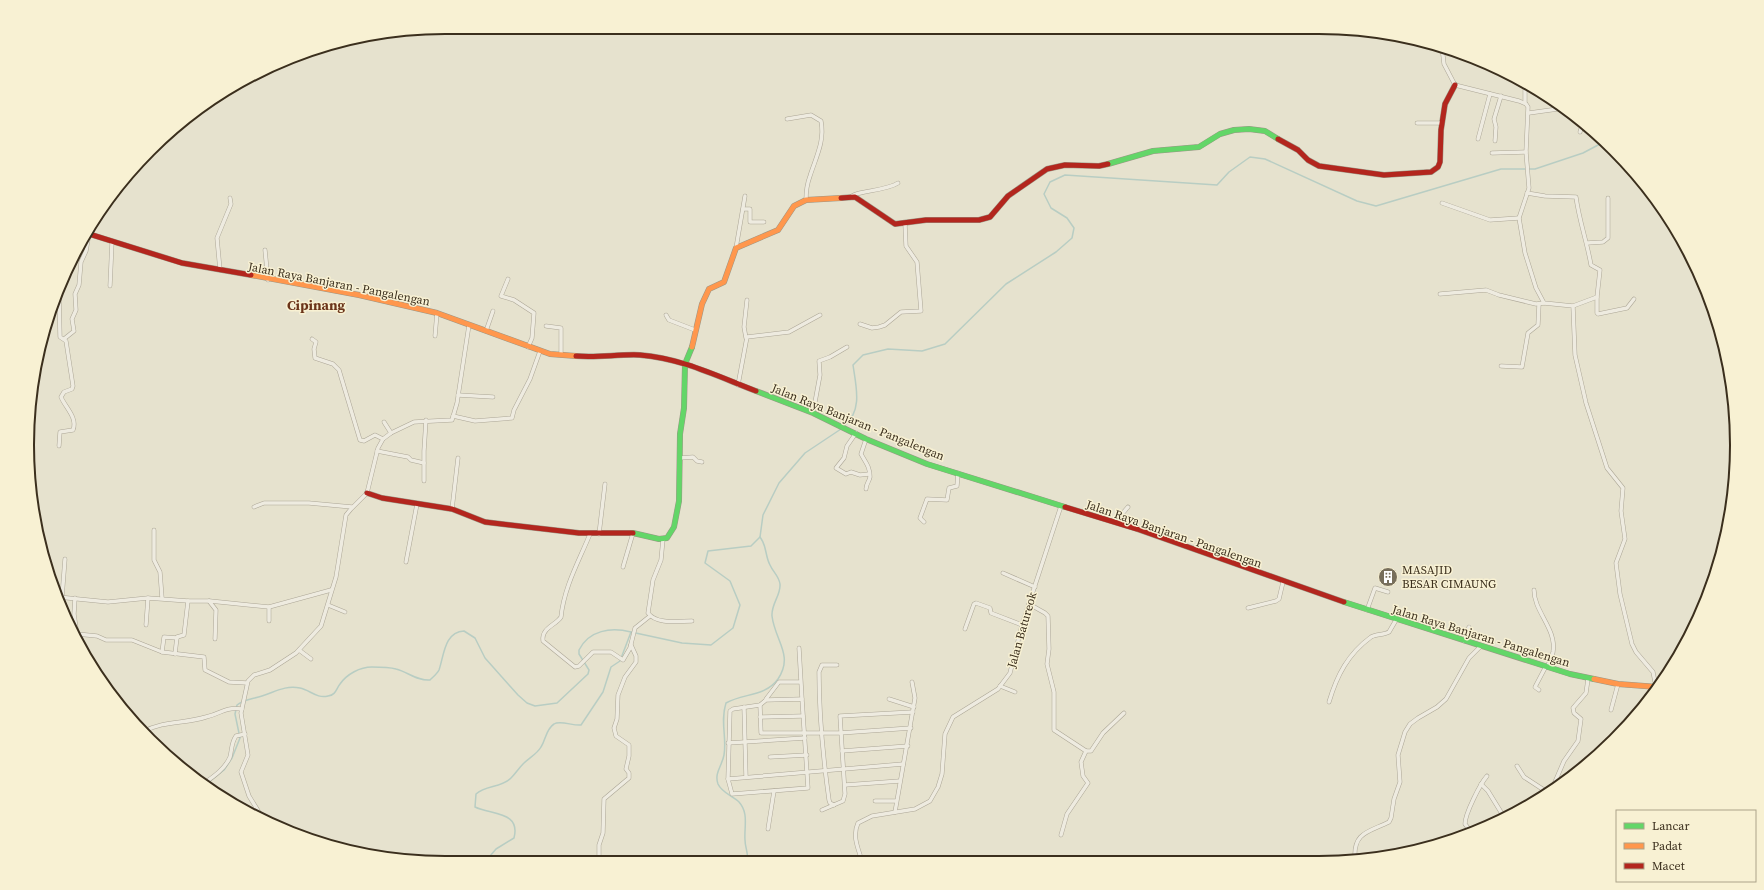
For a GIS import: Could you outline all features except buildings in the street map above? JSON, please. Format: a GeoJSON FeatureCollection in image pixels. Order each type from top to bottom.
{"type":"FeatureCollection","features":[{"type":"Feature","properties":{"kind":"main road"},"geometry":{"type":"LineString","coordinates":[[367,493],[417,504],[452,509],[485,522],[590,534],[633,533],[663,539],[667,538],[671,533],[677,519],[680,434],[684,408],[685,364],[693,344],[702,304],[709,289],[724,282],[736,248],[778,230],[783,225],[794,206],[806,200],[851,197],[862,200],[892,223],[905,224],[926,220],[983,219],[990,217],[1008,196],[1047,169],[1065,165],[1099,166],[1158,150],[1199,147],[1220,134],[1234,130],[1249,129],[1265,132],[1288,144],[1308,160],[1319,166],[1384,174],[1431,172],[1438,167],[1440,162],[1442,123],[1445,104],[1455,85]]}},
{"type":"Feature","properties":{"kind":"main road","name":"Jalan Raya Banjaran - Pangalengan"},"geometry":{"type":"LineString","coordinates":[[91,235],[182,263],[268,280],[359,295],[437,313],[540,351],[561,355],[639,355],[685,364],[813,413],[927,464],[1115,522],[1283,582],[1441,635],[1546,668],[1588,679],[1629,686],[1651,687]]}},
{"type":"Feature","properties":{"kind":"street"},"geometry":{"type":"LineString","coordinates":[[1443,54],[1444,64],[1455,85],[1525,103]]}},
{"type":"Feature","properties":{"kind":"street"},"geometry":{"type":"LineString","coordinates":[[1525,89],[1525,103],[1528,106],[1529,113],[1526,152],[1528,193],[1518,218],[1524,253],[1536,288],[1544,303]]}},
{"type":"Feature","properties":{"kind":"street"},"geometry":{"type":"LineString","coordinates":[[1478,140],[1490,94]]}},
{"type":"Feature","properties":{"kind":"street"},"geometry":{"type":"LineString","coordinates":[[1495,142],[1496,127],[1494,119],[1500,96]]}},
{"type":"Feature","properties":{"kind":"street"},"geometry":{"type":"LineString","coordinates":[[1529,113],[1556,109]]}},
{"type":"Feature","properties":{"kind":"street"},"geometry":{"type":"LineString","coordinates":[[787,119],[811,115],[821,121],[822,136],[819,154],[810,175],[806,200]]}},
{"type":"Feature","properties":{"kind":"street"},"geometry":{"type":"LineString","coordinates":[[1417,123],[1442,123]]}},
{"type":"Feature","properties":{"kind":"street"},"geometry":{"type":"LineString","coordinates":[[1492,152],[1526,152]]}},
{"type":"Feature","properties":{"kind":"street"},"geometry":{"type":"LineString","coordinates":[[851,197],[854,194],[882,190],[898,183]]}},
{"type":"Feature","properties":{"kind":"street"},"geometry":{"type":"LineString","coordinates":[[1528,193],[1564,197],[1576,196],[1592,267],[1600,269],[1597,297],[1598,314],[1627,308],[1634,299]]}},
{"type":"Feature","properties":{"kind":"street"},"geometry":{"type":"LineString","coordinates":[[736,248],[745,196]]}},
{"type":"Feature","properties":{"kind":"street"},"geometry":{"type":"LineString","coordinates":[[220,270],[216,240],[231,204],[230,198]]}},
{"type":"Feature","properties":{"kind":"street"},"geometry":{"type":"LineString","coordinates":[[1587,243],[1602,242],[1608,238],[1608,198]]}},
{"type":"Feature","properties":{"kind":"street"},"geometry":{"type":"LineString","coordinates":[[1442,203],[1490,220],[1518,218]]}},
{"type":"Feature","properties":{"kind":"street"},"geometry":{"type":"LineString","coordinates":[[743,209],[750,209],[750,222],[764,222]]}},
{"type":"Feature","properties":{"kind":"street"},"geometry":{"type":"LineString","coordinates":[[860,324],[872,328],[879,327],[892,320],[901,312],[921,311],[917,262],[906,246],[905,224]]}},
{"type":"Feature","properties":{"kind":"street"},"geometry":{"type":"LineString","coordinates":[[110,286],[112,242]]}},
{"type":"Feature","properties":{"kind":"street"},"geometry":{"type":"LineString","coordinates":[[64,339],[74,331],[72,319],[76,310],[75,294],[79,285],[81,262],[86,251],[87,243]]}},
{"type":"Feature","properties":{"kind":"street"},"geometry":{"type":"LineString","coordinates":[[265,250],[268,280]]}},
{"type":"Feature","properties":{"kind":"street"},"geometry":{"type":"LineString","coordinates":[[508,280],[501,296],[514,300],[534,313],[532,338],[528,347]]}},
{"type":"Feature","properties":{"kind":"street"},"geometry":{"type":"LineString","coordinates":[[1440,294],[1486,290],[1499,295],[1539,304],[1544,303],[1573,306],[1597,297]]}},
{"type":"Feature","properties":{"kind":"street"},"geometry":{"type":"LineString","coordinates":[[738,385],[746,338],[744,327],[747,300]]}},
{"type":"Feature","properties":{"kind":"street"},"geometry":{"type":"LineString","coordinates":[[1501,366],[1522,367],[1528,333],[1538,325],[1539,304]]}},
{"type":"Feature","properties":{"kind":"street"},"geometry":{"type":"LineString","coordinates":[[59,306],[60,337],[64,339],[72,388],[60,396],[72,418],[74,429],[60,432],[59,446]]}},
{"type":"Feature","properties":{"kind":"street"},"geometry":{"type":"LineString","coordinates":[[1573,306],[1575,355],[1584,398],[1607,468],[1623,488],[1621,511],[1625,539],[1616,562],[1623,610],[1632,644],[1636,652],[1654,672],[1656,680]]}},
{"type":"Feature","properties":{"kind":"street"},"geometry":{"type":"LineString","coordinates":[[486,331],[493,311]]}},
{"type":"Feature","properties":{"kind":"street"},"geometry":{"type":"LineString","coordinates":[[435,336],[437,313]]}},
{"type":"Feature","properties":{"kind":"street"},"geometry":{"type":"LineString","coordinates":[[666,315],[669,320],[695,330]]}},
{"type":"Feature","properties":{"kind":"street"},"geometry":{"type":"LineString","coordinates":[[746,338],[750,336],[773,335],[789,332],[820,315]]}},
{"type":"Feature","properties":{"kind":"street"},"geometry":{"type":"LineString","coordinates":[[259,812],[249,796],[241,772],[248,755],[242,734],[240,709],[245,701],[247,683],[254,675],[270,670],[299,650],[321,626],[339,564],[346,516],[352,507],[367,493],[377,451],[384,438],[406,424],[426,420],[449,422],[454,416],[469,324]]}},
{"type":"Feature","properties":{"kind":"street"},"geometry":{"type":"LineString","coordinates":[[546,326],[561,328],[561,355]]}},
{"type":"Feature","properties":{"kind":"street"},"geometry":{"type":"LineString","coordinates":[[312,339],[316,342],[314,349],[315,358],[333,364],[342,375],[360,441],[364,441],[375,435],[384,438]]}},
{"type":"Feature","properties":{"kind":"street"},"geometry":{"type":"LineString","coordinates":[[813,413],[820,375],[819,361],[830,357],[847,347]]}},
{"type":"Feature","properties":{"kind":"street"},"geometry":{"type":"LineString","coordinates":[[454,416],[475,421],[512,418],[514,410],[530,379],[540,351]]}},
{"type":"Feature","properties":{"kind":"street"},"geometry":{"type":"LineString","coordinates":[[458,395],[493,397]]}},
{"type":"Feature","properties":{"kind":"street"},"geometry":{"type":"LineString","coordinates":[[424,481],[426,420]]}},
{"type":"Feature","properties":{"kind":"street"},"geometry":{"type":"LineString","coordinates":[[384,422],[391,433]]}},
{"type":"Feature","properties":{"kind":"street"},"geometry":{"type":"LineString","coordinates":[[855,433],[847,446],[844,458],[836,468],[846,474],[851,472],[860,476],[869,474]]}},
{"type":"Feature","properties":{"kind":"street"},"geometry":{"type":"LineString","coordinates":[[866,438],[861,454],[869,465],[870,478],[866,485],[866,490]]}},
{"type":"Feature","properties":{"kind":"street"},"geometry":{"type":"LineString","coordinates":[[377,451],[408,457],[411,460],[424,463]]}},
{"type":"Feature","properties":{"kind":"street"},"geometry":{"type":"LineString","coordinates":[[680,458],[693,457],[697,461],[702,462]]}},
{"type":"Feature","properties":{"kind":"street"},"geometry":{"type":"LineString","coordinates":[[452,509],[458,458]]}},
{"type":"Feature","properties":{"kind":"street"},"geometry":{"type":"LineString","coordinates":[[924,522],[920,518],[927,499],[947,500],[949,488],[957,486],[958,473]]}},
{"type":"Feature","properties":{"kind":"street"},"geometry":{"type":"LineString","coordinates":[[598,534],[606,484]]}},
{"type":"Feature","properties":{"kind":"street"},"geometry":{"type":"LineString","coordinates":[[254,507],[264,504],[309,503],[352,507]]}},
{"type":"Feature","properties":{"kind":"street"},"geometry":{"type":"LineString","coordinates":[[406,562],[417,504]]}},
{"type":"Feature","properties":{"kind":"street","name":"Jalan Batureok"},"geometry":{"type":"LineString","coordinates":[[861,856],[855,837],[855,829],[858,823],[864,818],[915,809],[930,801],[938,787],[942,774],[945,734],[953,717],[1000,686],[1006,680],[1012,666],[1022,625],[1061,506]]}},
{"type":"Feature","properties":{"kind":"street"},"geometry":{"type":"LineString","coordinates":[[1115,522],[1128,507]]}},
{"type":"Feature","properties":{"kind":"street"},"geometry":{"type":"LineString","coordinates":[[154,530],[154,560],[160,572],[162,598]]}},
{"type":"Feature","properties":{"kind":"street"},"geometry":{"type":"LineString","coordinates":[[623,567],[633,533]]}},
{"type":"Feature","properties":{"kind":"street"},"geometry":{"type":"LineString","coordinates":[[590,534],[566,591],[561,610],[561,617],[551,624],[544,635],[543,640],[575,667],[579,666],[593,652],[611,652],[622,659],[631,644],[635,628],[650,616]]}},
{"type":"Feature","properties":{"kind":"street"},"geometry":{"type":"LineString","coordinates":[[650,616],[648,613],[648,603],[653,580],[661,560],[663,539]]}},
{"type":"Feature","properties":{"kind":"street"},"geometry":{"type":"LineString","coordinates":[[61,590],[65,559]]}},
{"type":"Feature","properties":{"kind":"street"},"geometry":{"type":"LineString","coordinates":[[1003,573],[1035,587]]}},
{"type":"Feature","properties":{"kind":"street"},"geometry":{"type":"LineString","coordinates":[[1248,608],[1276,601],[1279,598],[1283,582]]}},
{"type":"Feature","properties":{"kind":"street"},"geometry":{"type":"LineString","coordinates":[[1367,610],[1375,588],[1388,592]]}},
{"type":"Feature","properties":{"kind":"street"},"geometry":{"type":"LineString","coordinates":[[63,597],[108,602],[162,598],[269,607],[331,590]]}},
{"type":"Feature","properties":{"kind":"street"},"geometry":{"type":"LineString","coordinates":[[1534,590],[1534,596],[1540,614],[1551,635],[1553,653],[1535,687],[1539,690]]}},
{"type":"Feature","properties":{"kind":"street"},"geometry":{"type":"LineString","coordinates":[[75,598],[74,614],[76,627]]}},
{"type":"Feature","properties":{"kind":"street"},"geometry":{"type":"LineString","coordinates":[[146,625],[148,598]]}},
{"type":"Feature","properties":{"kind":"street"},"geometry":{"type":"LineString","coordinates":[[162,652],[164,637],[177,638],[184,635],[188,601]]}},
{"type":"Feature","properties":{"kind":"street"},"geometry":{"type":"LineString","coordinates":[[209,601],[216,610],[216,639]]}},
{"type":"Feature","properties":{"kind":"street"},"geometry":{"type":"LineString","coordinates":[[965,629],[974,604],[976,603],[990,608],[992,613],[1022,625]]}},
{"type":"Feature","properties":{"kind":"street"},"geometry":{"type":"LineString","coordinates":[[1029,604],[1048,616],[1050,649],[1047,664],[1054,692],[1054,730],[1086,752]]}},
{"type":"Feature","properties":{"kind":"street"},"geometry":{"type":"LineString","coordinates":[[328,605],[345,612]]}},
{"type":"Feature","properties":{"kind":"street"},"geometry":{"type":"LineString","coordinates":[[269,607],[269,621]]}},
{"type":"Feature","properties":{"kind":"street"},"geometry":{"type":"LineString","coordinates":[[650,616],[667,621],[692,621]]}},
{"type":"Feature","properties":{"kind":"street"},"geometry":{"type":"LineString","coordinates":[[1329,702],[1333,686],[1345,662],[1372,637],[1389,632],[1396,620]]}},
{"type":"Feature","properties":{"kind":"street"},"geometry":{"type":"LineString","coordinates":[[1464,642],[1469,627]]}},
{"type":"Feature","properties":{"kind":"street"},"geometry":{"type":"LineString","coordinates":[[80,634],[97,636],[106,640],[132,640],[162,652],[205,658],[205,670],[229,682],[247,683]]}},
{"type":"Feature","properties":{"kind":"street"},"geometry":{"type":"LineString","coordinates":[[176,654],[177,638]]}},
{"type":"Feature","properties":{"kind":"street"},"geometry":{"type":"LineString","coordinates":[[599,856],[599,844],[603,833],[604,799],[629,778],[629,773],[626,768],[629,756],[629,745],[616,736],[614,728],[618,717],[617,709],[620,688],[625,677],[636,662],[636,656],[631,644]]}},
{"type":"Feature","properties":{"kind":"street"},"geometry":{"type":"LineString","coordinates":[[1355,854],[1355,846],[1362,834],[1389,822],[1391,818],[1394,799],[1401,777],[1399,749],[1405,732],[1410,724],[1446,699],[1469,658],[1480,647]]}},
{"type":"Feature","properties":{"kind":"street"},"geometry":{"type":"LineString","coordinates":[[800,648],[800,682],[807,755],[808,788],[734,794],[730,792],[728,778],[728,713],[732,708],[760,705],[766,700],[779,682],[800,682]]}},
{"type":"Feature","properties":{"kind":"street"},"geometry":{"type":"LineString","coordinates":[[299,650],[311,659]]}},
{"type":"Feature","properties":{"kind":"street"},"geometry":{"type":"LineString","coordinates":[[834,805],[829,801],[825,771],[821,734],[819,669],[822,665],[836,666]]}},
{"type":"Feature","properties":{"kind":"street"},"geometry":{"type":"LineString","coordinates":[[1556,780],[1564,761],[1578,741],[1581,719],[1574,713],[1573,708],[1586,693],[1588,679]]}},
{"type":"Feature","properties":{"kind":"street"},"geometry":{"type":"LineString","coordinates":[[895,812],[914,707],[915,692],[912,682]]}},
{"type":"Feature","properties":{"kind":"street"},"geometry":{"type":"LineString","coordinates":[[1610,710],[1620,684]]}},
{"type":"Feature","properties":{"kind":"street"},"geometry":{"type":"LineString","coordinates":[[1000,686],[1015,692]]}},
{"type":"Feature","properties":{"kind":"street"},"geometry":{"type":"LineString","coordinates":[[766,700],[802,699]]}},
{"type":"Feature","properties":{"kind":"street"},"geometry":{"type":"LineString","coordinates":[[889,699],[914,707]]}},
{"type":"Feature","properties":{"kind":"street"},"geometry":{"type":"LineString","coordinates":[[760,705],[761,733],[805,736]]}},
{"type":"Feature","properties":{"kind":"street"},"geometry":{"type":"LineString","coordinates":[[744,707],[746,777]]}},
{"type":"Feature","properties":{"kind":"street"},"geometry":{"type":"LineString","coordinates":[[148,729],[160,724],[206,717],[230,708],[240,709]]}},
{"type":"Feature","properties":{"kind":"street"},"geometry":{"type":"LineString","coordinates":[[822,810],[843,801],[845,785],[840,733],[840,716],[913,712]]}},
{"type":"Feature","properties":{"kind":"street"},"geometry":{"type":"LineString","coordinates":[[1061,835],[1066,814],[1088,783],[1083,774],[1081,762],[1086,752],[1091,751],[1103,733],[1124,713]]}},
{"type":"Feature","properties":{"kind":"street"},"geometry":{"type":"LineString","coordinates":[[760,717],[803,716]]}},
{"type":"Feature","properties":{"kind":"street"},"geometry":{"type":"LineString","coordinates":[[728,743],[821,734],[911,728]]}},
{"type":"Feature","properties":{"kind":"street"},"geometry":{"type":"LineString","coordinates":[[208,780],[225,766],[230,758],[232,742],[242,734]]}},
{"type":"Feature","properties":{"kind":"street"},"geometry":{"type":"LineString","coordinates":[[842,751],[908,746]]}},
{"type":"Feature","properties":{"kind":"street"},"geometry":{"type":"LineString","coordinates":[[770,757],[807,755]]}},
{"type":"Feature","properties":{"kind":"street"},"geometry":{"type":"LineString","coordinates":[[728,778],[903,764]]}},
{"type":"Feature","properties":{"kind":"street"},"geometry":{"type":"LineString","coordinates":[[1517,766],[1524,777],[1543,789]]}},
{"type":"Feature","properties":{"kind":"street"},"geometry":{"type":"LineString","coordinates":[[1467,828],[1465,822],[1481,784],[1487,776]]}},
{"type":"Feature","properties":{"kind":"street"},"geometry":{"type":"LineString","coordinates":[[845,785],[900,781]]}},
{"type":"Feature","properties":{"kind":"street"},"geometry":{"type":"LineString","coordinates":[[1481,784],[1488,790],[1502,813]]}},
{"type":"Feature","properties":{"kind":"street"},"geometry":{"type":"LineString","coordinates":[[768,829],[774,791]]}},
{"type":"Feature","properties":{"kind":"street"},"geometry":{"type":"LineString","coordinates":[[875,801],[896,801]]}},
{"type":"Feature","properties":{"kind":"waterway"},"geometry":{"type":"LineString","coordinates":[[844,426],[850,420],[856,406],[857,398],[853,365],[863,355],[888,349],[922,351],[945,344],[1006,284],[1056,252],[1072,238],[1074,228],[1067,218],[1051,208],[1044,194],[1050,182],[1065,175],[1217,185],[1229,172],[1250,157],[1265,159],[1357,201],[1376,206],[1501,169],[1535,169],[1583,153],[1599,144]]}},
{"type":"Feature","properties":{"kind":"waterway"},"geometry":{"type":"LineString","coordinates":[[490,856],[496,849],[514,838],[515,829],[509,818],[475,807],[476,794],[484,789],[503,783],[511,778],[543,744],[548,731],[554,724],[560,723],[581,725],[603,692],[611,667],[620,661],[631,632],[682,643],[711,645],[733,628],[740,605],[730,581],[705,563],[708,551],[751,546],[760,537],[763,515],[779,483],[805,453],[841,429]]}},
{"type":"Feature","properties":{"kind":"waterway"},"geometry":{"type":"LineString","coordinates":[[748,856],[745,843],[744,811],[739,802],[720,787],[717,776],[725,748],[724,710],[726,703],[760,692],[773,685],[778,679],[784,663],[784,655],[772,616],[773,607],[779,592],[780,584],[768,562],[764,544],[760,537]]}},
{"type":"Feature","properties":{"kind":"waterway"},"geometry":{"type":"LineString","coordinates":[[209,781],[224,770],[232,758],[240,738],[235,714],[237,705],[246,700],[290,687],[304,689],[324,697],[334,693],[343,680],[350,674],[367,667],[393,668],[417,678],[430,680],[439,670],[449,640],[457,632],[464,631],[475,638],[485,658],[527,703],[535,706],[557,703],[588,674],[589,670],[579,654],[579,650],[583,643],[595,634],[608,630],[631,632]]}},
{"type":"Feature","properties":{"kind":"traffic: fast"},"geometry":{"type":"LineString","coordinates":[[1108,164],[1153,151],[1199,147],[1220,134],[1234,130],[1249,129],[1265,131],[1278,139]]}},
{"type":"Feature","properties":{"kind":"traffic: fast"},"geometry":{"type":"LineString","coordinates":[[633,533],[659,539],[667,538],[674,527],[679,501],[680,434],[684,408],[685,364],[692,347]]}},
{"type":"Feature","properties":{"kind":"traffic: fast"},"geometry":{"type":"LineString","coordinates":[[756,391],[813,413],[866,439],[927,464],[1065,507]]}},
{"type":"Feature","properties":{"kind":"traffic: fast"},"geometry":{"type":"LineString","coordinates":[[1344,602],[1570,674],[1594,679]]}},
{"type":"Feature","properties":{"kind":"traffic: slow"},"geometry":{"type":"LineString","coordinates":[[692,347],[702,304],[709,289],[724,282],[736,248],[778,230],[794,206],[806,200],[841,198]]}},
{"type":"Feature","properties":{"kind":"traffic: slow"},"geometry":{"type":"LineString","coordinates":[[251,275],[359,295],[437,313],[550,354],[576,356]]}},
{"type":"Feature","properties":{"kind":"traffic: slow"},"geometry":{"type":"LineString","coordinates":[[1594,679],[1618,684],[1651,686]]}},
{"type":"Feature","properties":{"kind":"traffic: jam"},"geometry":{"type":"LineString","coordinates":[[1278,139],[1298,150],[1308,160],[1319,166],[1384,175],[1431,172],[1438,167],[1440,162],[1441,130],[1445,104],[1455,85]]}},
{"type":"Feature","properties":{"kind":"traffic: jam"},"geometry":{"type":"LineString","coordinates":[[841,198],[855,197],[895,224],[926,220],[979,220],[990,217],[1008,196],[1047,169],[1065,165],[1099,166],[1108,164]]}},
{"type":"Feature","properties":{"kind":"traffic: jam"},"geometry":{"type":"LineString","coordinates":[[92,235],[182,263],[251,275]]}},
{"type":"Feature","properties":{"kind":"traffic: jam"},"geometry":{"type":"LineString","coordinates":[[576,356],[592,357],[640,355],[655,357],[700,369],[756,391]]}},
{"type":"Feature","properties":{"kind":"traffic: jam"},"geometry":{"type":"LineString","coordinates":[[367,493],[382,498],[452,509],[485,522],[579,533],[633,533]]}},
{"type":"Feature","properties":{"kind":"traffic: jam"},"geometry":{"type":"LineString","coordinates":[[1065,507],[1137,529],[1344,602]]}},
{"type":"Feature","properties":{"kind":"place","name":"MASAJID BESAR CIMAUNG"},"geometry":{"type":"Point","coordinates":[1388,577]}},
{"type":"Feature","properties":{"kind":"district","name":"Cipinang"},"geometry":{"type":"Point","coordinates":[316,305]}}]}
